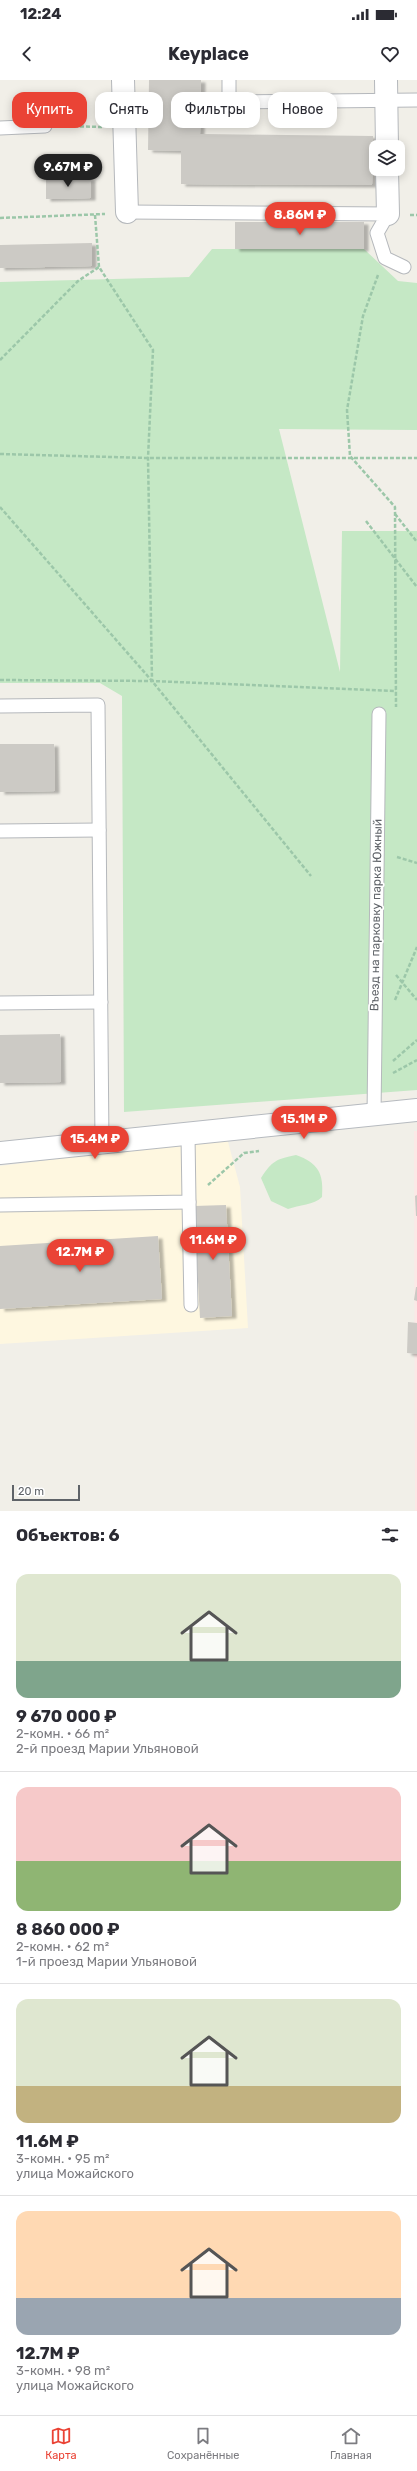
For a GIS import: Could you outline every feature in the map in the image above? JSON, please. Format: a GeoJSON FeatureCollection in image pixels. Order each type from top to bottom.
{"type":"FeatureCollection","features":[{"type":"Feature","properties":{"kind":"main road"},"geometry":{"type":"LineString","coordinates":[[123,80],[124,92]]}},
{"type":"Feature","properties":{"kind":"main road"},"geometry":{"type":"LineString","coordinates":[[386,90],[387,140]]}},
{"type":"Feature","properties":{"kind":"main road"},"geometry":{"type":"LineString","coordinates":[[125,128],[127,212]]}},
{"type":"Feature","properties":{"kind":"main road"},"geometry":{"type":"LineString","coordinates":[[387,176],[388,214]]}},
{"type":"Feature","properties":{"kind":"main road"},"geometry":{"type":"LineString","coordinates":[[0,1153],[374,1116],[417,1110]]}},
{"type":"Feature","properties":{"kind":"lane"},"geometry":{"type":"LineString","coordinates":[[229,80],[229,102],[386,90],[417,100]]}},
{"type":"Feature","properties":{"kind":"lane"},"geometry":{"type":"LineString","coordinates":[[0,128],[12,127]]}},
{"type":"Feature","properties":{"kind":"lane"},"geometry":{"type":"LineString","coordinates":[[127,212],[388,214],[377,233],[385,258],[404,267]]}},
{"type":"Feature","properties":{"kind":"lane"},"geometry":{"type":"LineString","coordinates":[[0,706],[98,704],[102,1142]]}},
{"type":"Feature","properties":{"kind":"lane","name":"Въезд на парковку парка Южный"},"geometry":{"type":"LineString","coordinates":[[374,1116],[379,714]]}},
{"type":"Feature","properties":{"kind":"lane"},"geometry":{"type":"LineString","coordinates":[[0,831],[99,830]]}},
{"type":"Feature","properties":{"kind":"lane"},"geometry":{"type":"LineString","coordinates":[[0,1003],[101,1002]]}},
{"type":"Feature","properties":{"kind":"lane"},"geometry":{"type":"LineString","coordinates":[[188,1135],[191,1305]]}},
{"type":"Feature","properties":{"kind":"lane"},"geometry":{"type":"LineString","coordinates":[[0,1205],[189,1202]]}},
{"type":"Feature","properties":{"kind":"path"},"geometry":{"type":"LineString","coordinates":[[0,218],[95,215],[127,212]]}},
{"type":"Feature","properties":{"kind":"path"},"geometry":{"type":"LineString","coordinates":[[95,215],[99,267],[153,350],[148,458],[152,681]]}},
{"type":"Feature","properties":{"kind":"path"},"geometry":{"type":"LineString","coordinates":[[385,258],[363,316],[347,410],[350,456],[394,507]]}},
{"type":"Feature","properties":{"kind":"path"},"geometry":{"type":"LineString","coordinates":[[0,360],[78,281],[99,267]]}},
{"type":"Feature","properties":{"kind":"path"},"geometry":{"type":"LineString","coordinates":[[0,454],[148,458],[350,456],[417,458]]}},
{"type":"Feature","properties":{"kind":"path"},"geometry":{"type":"LineString","coordinates":[[0,507],[152,681],[311,876]]}},
{"type":"Feature","properties":{"kind":"path"},"geometry":{"type":"LineString","coordinates":[[394,514],[417,542]]}},
{"type":"Feature","properties":{"kind":"path"},"geometry":{"type":"LineString","coordinates":[[366,521],[417,587]]}},
{"type":"Feature","properties":{"kind":"path"},"geometry":{"type":"LineString","coordinates":[[0,680],[152,681],[396,692]]}},
{"type":"Feature","properties":{"kind":"path"},"geometry":{"type":"LineString","coordinates":[[397,857],[417,863]]}},
{"type":"Feature","properties":{"kind":"path"},"geometry":{"type":"LineString","coordinates":[[394,1000],[417,947]]}},
{"type":"Feature","properties":{"kind":"path"},"geometry":{"type":"LineString","coordinates":[[396,974],[417,1000]]}},
{"type":"Feature","properties":{"kind":"path"},"geometry":{"type":"LineString","coordinates":[[391,1062],[417,1040]]}},
{"type":"Feature","properties":{"kind":"path"},"geometry":{"type":"LineString","coordinates":[[390,1074],[417,1060]]}},
{"type":"Feature","properties":{"kind":"path"},"geometry":{"type":"LineString","coordinates":[[189,1202],[244,1154],[267,1150]]}},
{"type":"Feature","properties":{"kind":"shaded area"},"geometry":{"type":"Polygon","coordinates":[[[414,1131],[417,1131],[417,1511],[415,1511],[414,1131]]]}},
{"type":"Feature","properties":{"kind":"shaded area"},"geometry":{"type":"Polygon","coordinates":[[[227,1138],[240,1187],[248,1328],[0,1344],[0,1166],[227,1138]]]}},
{"type":"Feature","properties":{"kind":"green space"},"geometry":{"type":"Polygon","coordinates":[[[212,249],[364,249],[398,281],[417,283],[417,430],[279,429],[340,672],[342,531],[417,531],[417,1090],[124,1112],[122,696],[100,683],[0,683],[0,282],[189,277],[212,249]]]}},
{"type":"Feature","properties":{"kind":"green space"},"geometry":{"type":"Polygon","coordinates":[[[296,1155],[310,1162],[318,1170],[322,1181],[322,1197],[311,1203],[288,1209],[271,1201],[261,1178],[268,1168],[275,1162],[296,1155]]]}},
{"type":"Feature","properties":{"kind":"building"},"geometry":{"type":"Polygon","coordinates":[[[149,80],[201,80],[201,92],[171,92],[171,128],[200,128],[200,134],[373,136],[373,140],[369,140],[369,176],[372,176],[372,185],[181,184],[181,151],[148,150],[148,128],[163,128],[163,92],[149,92],[149,80]]]}},
{"type":"Feature","properties":{"kind":"building"},"geometry":{"type":"Polygon","coordinates":[[[91,178],[91,198],[46,199],[46,179],[91,178]]]}},
{"type":"Feature","properties":{"kind":"building"},"geometry":{"type":"Polygon","coordinates":[[[235,222],[364,222],[364,249],[235,249],[235,222]]]}},
{"type":"Feature","properties":{"kind":"building"},"geometry":{"type":"Polygon","coordinates":[[[92,243],[92,266],[0,268],[0,245],[92,243]]]}},
{"type":"Feature","properties":{"kind":"building"},"geometry":{"type":"Polygon","coordinates":[[[0,744],[54,744],[55,791],[0,792],[0,744]]]}},
{"type":"Feature","properties":{"kind":"building"},"geometry":{"type":"Polygon","coordinates":[[[60,1034],[61,1082],[0,1083],[0,1035],[60,1034]]]}},
{"type":"Feature","properties":{"kind":"building"},"geometry":{"type":"Polygon","coordinates":[[[417,1195],[417,1216],[416,1216],[415,1196],[417,1195]]]}},
{"type":"Feature","properties":{"kind":"building"},"geometry":{"type":"Polygon","coordinates":[[[226,1205],[232,1316],[200,1318],[194,1206],[226,1205]]]}},
{"type":"Feature","properties":{"kind":"building"},"geometry":{"type":"Polygon","coordinates":[[[158,1236],[162,1299],[0,1309],[0,1246],[158,1236]]]}},
{"type":"Feature","properties":{"kind":"building"},"geometry":{"type":"Polygon","coordinates":[[[417,1287],[417,1301],[414,1300],[417,1287]]]}},
{"type":"Feature","properties":{"kind":"building"},"geometry":{"type":"Polygon","coordinates":[[[408,1322],[417,1323],[417,1354],[407,1353],[408,1322]]]}}]}
